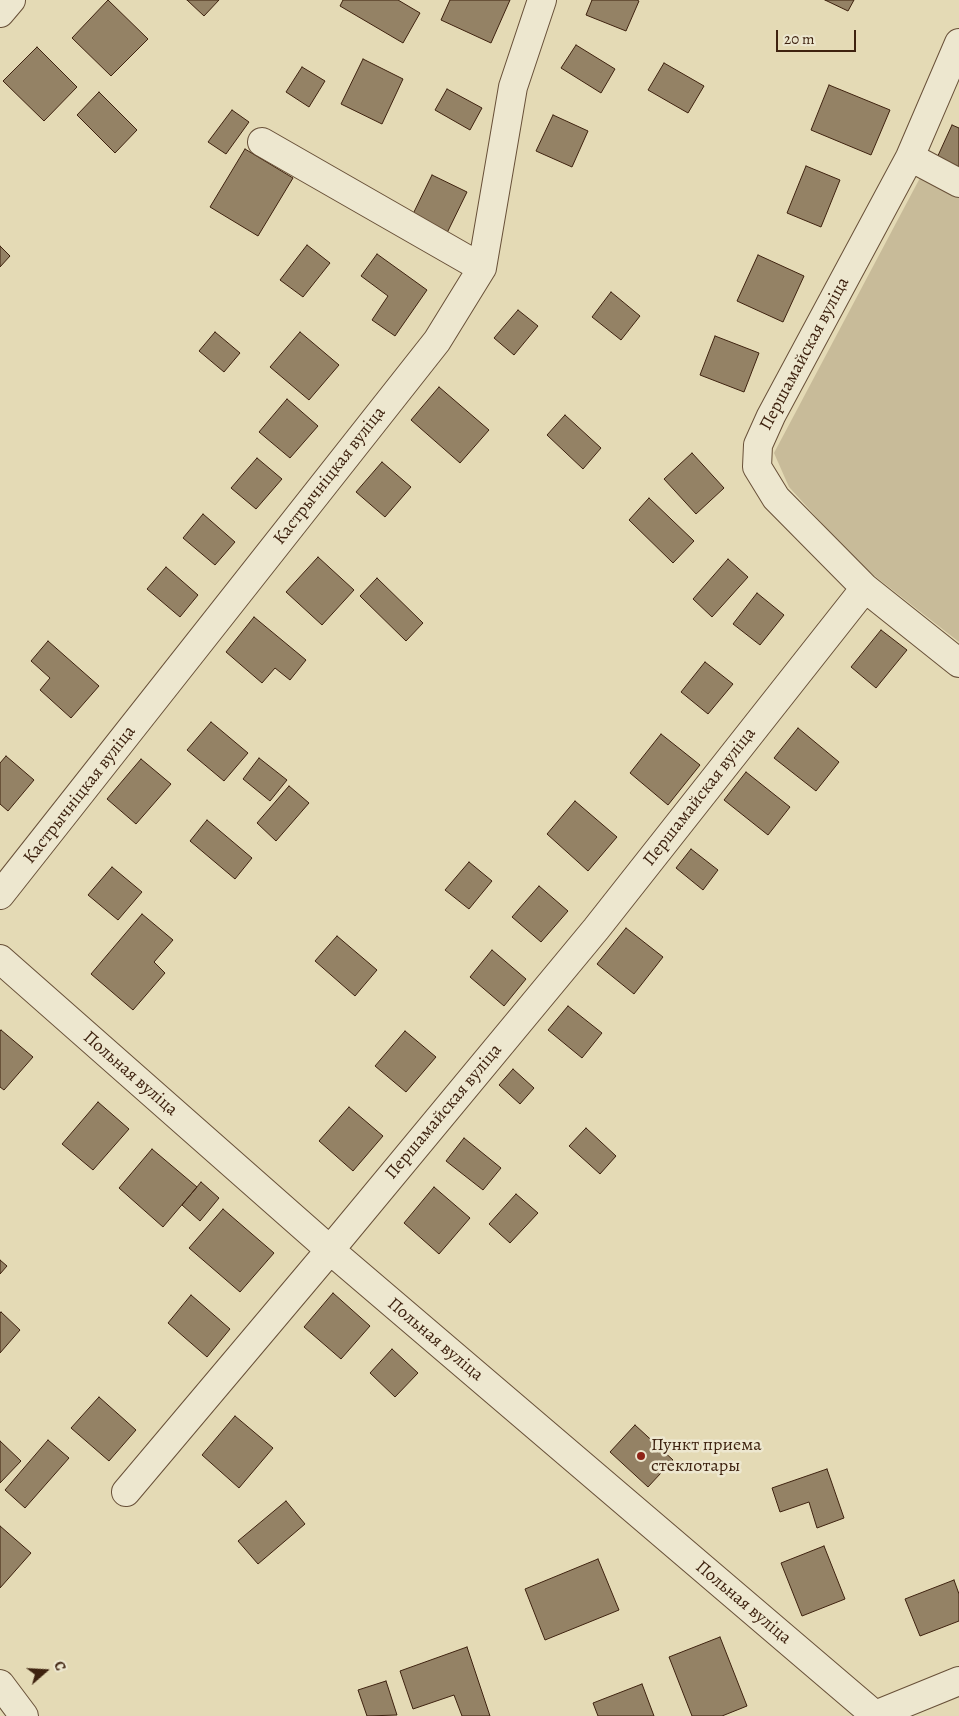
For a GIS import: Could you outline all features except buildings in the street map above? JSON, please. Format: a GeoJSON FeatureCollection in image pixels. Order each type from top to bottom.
{"type":"FeatureCollection","features":[{"type":"Feature","properties":{"kind":"street"},"geometry":{"type":"LineString","coordinates":[[0,13],[11,0]]}},
{"type":"Feature","properties":{"kind":"street","name":"Кастрычніцкая вуліца"},"geometry":{"type":"LineString","coordinates":[[0,896],[437,341],[482,268],[513,86],[542,0]]}},
{"type":"Feature","properties":{"kind":"street","name":"Першамайская вуліца"},"geometry":{"type":"LineString","coordinates":[[126,1492],[330,1250],[596,928],[866,588],[776,498],[757,467],[758,445],[771,416],[910,157],[959,43]]}},
{"type":"Feature","properties":{"kind":"street"},"geometry":{"type":"LineString","coordinates":[[262,142],[482,268]]}},
{"type":"Feature","properties":{"kind":"street"},"geometry":{"type":"LineString","coordinates":[[910,157],[959,183]]}},
{"type":"Feature","properties":{"kind":"street"},"geometry":{"type":"LineString","coordinates":[[866,588],[959,662]]}},
{"type":"Feature","properties":{"kind":"street","name":"Польная вуліца"},"geometry":{"type":"LineString","coordinates":[[0,959],[330,1250],[874,1716]]}},
{"type":"Feature","properties":{"kind":"street"},"geometry":{"type":"LineString","coordinates":[[874,1716],[959,1682]]}},
{"type":"Feature","properties":{"kind":"street"},"geometry":{"type":"LineString","coordinates":[[0,1684],[24,1716]]}},
{"type":"Feature","properties":{"kind":"shaded area"},"geometry":{"type":"Polygon","coordinates":[[[921,176],[959,198],[959,642],[858,563],[789,487],[774,453],[921,176]]]}},
{"type":"Feature","properties":{"kind":"place","name":"Пункт приема стеклотары"},"geometry":{"type":"Point","coordinates":[641,1456]}}]}
